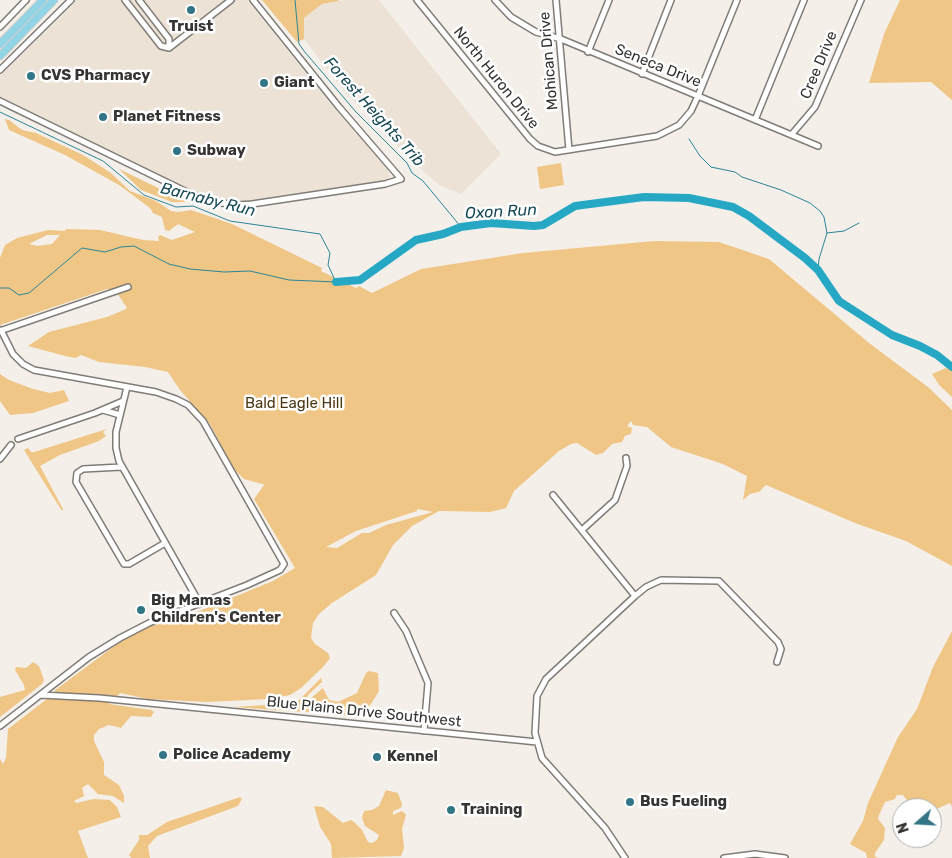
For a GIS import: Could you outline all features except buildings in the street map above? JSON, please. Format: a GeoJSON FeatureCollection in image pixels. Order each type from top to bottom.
{"type":"FeatureCollection","features":[{"type":"Feature","properties":{"kind":"main road"},"geometry":{"type":"LineString","coordinates":[[0,44],[43,0]]}},
{"type":"Feature","properties":{"kind":"main road"},"geometry":{"type":"LineString","coordinates":[[0,57],[54,0]]}},
{"type":"Feature","properties":{"kind":"main road"},"geometry":{"type":"LineString","coordinates":[[0,36],[9,34]]}},
{"type":"Feature","properties":{"kind":"street"},"geometry":{"type":"LineString","coordinates":[[0,27],[26,0]]}},
{"type":"Feature","properties":{"kind":"street"},"geometry":{"type":"LineString","coordinates":[[0,70],[71,0]]}},
{"type":"Feature","properties":{"kind":"street"},"geometry":{"type":"LineString","coordinates":[[124,0],[161,46],[168,48]]}},
{"type":"Feature","properties":{"kind":"street"},"geometry":{"type":"LineString","coordinates":[[139,0],[169,39],[168,48]]}},
{"type":"Feature","properties":{"kind":"street"},"geometry":{"type":"LineString","coordinates":[[168,48],[231,0]]}},
{"type":"Feature","properties":{"kind":"street"},"geometry":{"type":"LineString","coordinates":[[0,101],[189,193],[224,203],[252,204],[385,184],[401,179],[338,107],[253,0]]}},
{"type":"Feature","properties":{"kind":"street","name":"North Huron Drive"},"geometry":{"type":"LineString","coordinates":[[417,0],[530,139],[547,150],[569,150],[664,134],[686,118],[698,96],[737,0]]}},
{"type":"Feature","properties":{"kind":"street","name":"Seneca Drive"},"geometry":{"type":"LineString","coordinates":[[495,0],[519,23],[536,32],[561,39],[588,52],[818,146]]}},
{"type":"Feature","properties":{"kind":"street","name":"Mohican Drive"},"geometry":{"type":"LineString","coordinates":[[556,0],[561,39],[569,150]]}},
{"type":"Feature","properties":{"kind":"street"},"geometry":{"type":"LineString","coordinates":[[588,52],[609,0]]}},
{"type":"Feature","properties":{"kind":"street"},"geometry":{"type":"LineString","coordinates":[[642,74],[671,0]]}},
{"type":"Feature","properties":{"kind":"street"},"geometry":{"type":"LineString","coordinates":[[755,120],[804,0]]}},
{"type":"Feature","properties":{"kind":"street","name":"Cree Drive"},"geometry":{"type":"LineString","coordinates":[[792,134],[812,113],[820,99],[861,0]]}},
{"type":"Feature","properties":{"kind":"street"},"geometry":{"type":"LineString","coordinates":[[0,57],[14,56]]}},
{"type":"Feature","properties":{"kind":"street"},"geometry":{"type":"LineString","coordinates":[[0,726],[85,660],[120,638],[149,623],[200,604],[280,570],[283,562],[198,415],[176,399],[31,368],[13,354],[0,330],[128,287]]}},
{"type":"Feature","properties":{"kind":"street"},"geometry":{"type":"LineString","coordinates":[[127,387],[116,440],[122,467],[200,604]]}},
{"type":"Feature","properties":{"kind":"street"},"geometry":{"type":"LineString","coordinates":[[18,440],[104,410],[124,401]]}},
{"type":"Feature","properties":{"kind":"street"},"geometry":{"type":"LineString","coordinates":[[104,410],[120,415]]}},
{"type":"Feature","properties":{"kind":"street"},"geometry":{"type":"LineString","coordinates":[[0,459],[11,446]]}},
{"type":"Feature","properties":{"kind":"street"},"geometry":{"type":"LineString","coordinates":[[582,530],[616,500],[627,466],[626,458]]}},
{"type":"Feature","properties":{"kind":"street"},"geometry":{"type":"LineString","coordinates":[[122,467],[82,470],[76,475],[76,482],[124,564],[129,564],[165,543]]}},
{"type":"Feature","properties":{"kind":"street"},"geometry":{"type":"LineString","coordinates":[[554,495],[635,596]]}},
{"type":"Feature","properties":{"kind":"street"},"geometry":{"type":"LineString","coordinates":[[625,858],[605,828],[545,764],[535,733],[537,696],[542,684],[635,596],[646,587],[661,580],[719,581],[778,642],[781,648],[777,662]]}},
{"type":"Feature","properties":{"kind":"street"},"geometry":{"type":"LineString","coordinates":[[394,613],[406,631],[428,683],[424,731]]}},
{"type":"Feature","properties":{"kind":"street","name":"Blue Plains Drive Southwest"},"geometry":{"type":"LineString","coordinates":[[41,695],[90,697],[537,742]]}},
{"type":"Feature","properties":{"kind":"street"},"geometry":{"type":"LineString","coordinates":[[724,858],[755,854],[785,858]]}},
{"type":"Feature","properties":{"kind":"shaded area"},"geometry":{"type":"Polygon","coordinates":[[[77,0],[247,0],[337,112],[387,167],[390,176],[385,182],[242,201],[215,199],[169,181],[0,97],[0,76],[77,0]]]}},
{"type":"Feature","properties":{"kind":"shaded area"},"geometry":{"type":"Polygon","coordinates":[[[344,0],[379,0],[501,154],[461,194],[439,185],[411,160],[345,92],[304,39],[304,18],[322,4],[344,0]]]}},
{"type":"Feature","properties":{"kind":"green space"},"geometry":{"type":"Polygon","coordinates":[[[262,0],[339,1],[322,4],[304,18],[304,39],[297,42],[262,0]]]}},
{"type":"Feature","properties":{"kind":"green space"},"geometry":{"type":"Polygon","coordinates":[[[900,0],[952,0],[952,100],[931,82],[869,83],[884,34],[900,0]]]}},
{"type":"Feature","properties":{"kind":"green space","name":"Bald Eagle Hill"},"geometry":{"type":"Polygon","coordinates":[[[5,119],[22,130],[36,133],[83,155],[111,173],[130,191],[156,201],[171,211],[191,210],[232,224],[322,268],[321,271],[356,288],[359,286],[372,293],[421,269],[523,253],[654,241],[719,242],[769,259],[869,343],[928,387],[952,410],[952,566],[906,541],[855,523],[766,485],[759,492],[750,494],[743,500],[747,476],[723,464],[671,447],[647,427],[633,425],[631,421],[627,426],[632,428],[631,434],[625,436],[622,442],[612,444],[603,453],[596,455],[577,443],[571,444],[559,451],[514,491],[506,508],[490,512],[439,511],[412,526],[393,545],[376,575],[332,603],[319,614],[313,623],[311,638],[315,644],[328,653],[330,658],[301,688],[290,695],[268,699],[207,702],[148,699],[120,693],[109,704],[154,712],[151,717],[131,716],[121,728],[109,725],[99,729],[94,735],[94,741],[104,762],[104,775],[119,785],[124,796],[124,803],[113,796],[98,794],[88,784],[82,788],[84,796],[74,801],[76,803],[94,799],[110,800],[117,807],[121,817],[78,831],[88,858],[0,858],[0,759],[3,764],[6,758],[8,729],[56,692],[54,691],[144,624],[175,619],[202,610],[273,581],[295,568],[254,499],[264,485],[266,485],[244,479],[233,468],[210,424],[180,390],[168,372],[145,367],[99,362],[81,355],[76,358],[69,357],[28,346],[49,332],[107,317],[126,309],[115,290],[107,289],[0,325],[0,258],[5,245],[17,238],[48,230],[64,231],[67,229],[100,230],[143,240],[159,241],[158,237],[160,235],[172,240],[195,232],[178,224],[169,231],[165,230],[162,217],[153,213],[150,208],[119,185],[65,155],[9,130],[5,119]],[[47,235],[29,244],[37,246],[52,244],[60,235],[47,235]],[[417,509],[417,511],[356,531],[326,547],[337,548],[362,533],[369,533],[386,525],[433,512],[417,509]]]}},
{"type":"Feature","properties":{"kind":"green space"},"geometry":{"type":"Polygon","coordinates":[[[561,163],[564,185],[540,189],[537,167],[561,163]]]}},
{"type":"Feature","properties":{"kind":"green space"},"geometry":{"type":"Polygon","coordinates":[[[119,169],[187,202],[172,202],[141,190],[119,169]]]}},
{"type":"Feature","properties":{"kind":"green space"},"geometry":{"type":"Polygon","coordinates":[[[946,368],[952,370],[952,397],[940,386],[932,374],[946,368]]]}},
{"type":"Feature","properties":{"kind":"green space"},"geometry":{"type":"Polygon","coordinates":[[[0,374],[9,380],[33,389],[50,393],[64,390],[69,401],[33,413],[10,415],[0,401],[0,374]]]}},
{"type":"Feature","properties":{"kind":"green space"},"geometry":{"type":"Polygon","coordinates":[[[107,429],[103,432],[106,436],[99,441],[60,455],[40,466],[63,509],[62,511],[24,450],[28,448],[31,452],[34,452],[107,429]]]}},
{"type":"Feature","properties":{"kind":"green space"},"geometry":{"type":"Polygon","coordinates":[[[952,631],[952,807],[950,803],[942,807],[942,798],[905,798],[903,795],[897,795],[896,798],[885,802],[878,819],[885,828],[884,840],[875,853],[875,857],[879,858],[867,858],[866,853],[850,844],[863,821],[868,803],[898,737],[917,709],[933,667],[952,631]]]}},
{"type":"Feature","properties":{"kind":"green space"},"geometry":{"type":"Polygon","coordinates":[[[33,662],[39,666],[44,680],[42,684],[0,717],[0,697],[25,690],[15,670],[16,667],[26,668],[33,662]]]}},
{"type":"Feature","properties":{"kind":"green space"},"geometry":{"type":"Polygon","coordinates":[[[369,671],[378,673],[379,691],[371,704],[357,716],[346,716],[333,710],[304,712],[234,707],[296,703],[321,678],[322,682],[307,698],[311,698],[323,688],[329,700],[338,702],[357,693],[366,673],[369,671]]]}},
{"type":"Feature","properties":{"kind":"green space"},"geometry":{"type":"Polygon","coordinates":[[[386,790],[398,793],[402,804],[401,808],[393,811],[393,815],[402,811],[406,815],[402,829],[404,848],[401,856],[332,858],[331,844],[320,827],[314,806],[323,807],[343,823],[351,820],[362,830],[368,842],[372,843],[377,840],[379,835],[365,826],[362,818],[364,811],[372,810],[379,806],[386,790]]]}},
{"type":"Feature","properties":{"kind":"green space"},"geometry":{"type":"Polygon","coordinates":[[[240,797],[242,799],[238,806],[157,836],[148,846],[150,858],[131,858],[129,855],[139,840],[139,835],[147,835],[167,822],[240,797]]]}},
{"type":"Feature","properties":{"kind":"waterway","name":"Forest Heights Trib"},"geometry":{"type":"LineString","coordinates":[[295,0],[299,44],[304,51],[356,112],[407,163],[412,173],[423,181],[461,227]]}},
{"type":"Feature","properties":{"kind":"waterway","name":"Barnaby Run"},"geometry":{"type":"LineString","coordinates":[[0,112],[103,161],[144,195],[176,207],[193,206],[230,221],[320,234],[330,253],[328,265],[336,282],[289,280],[250,271],[224,272],[190,269],[169,264],[134,246],[121,247],[105,252],[82,248],[29,293],[19,295],[9,288],[0,288]]}},
{"type":"Feature","properties":{"kind":"waterway"},"geometry":{"type":"LineString","coordinates":[[689,139],[700,156],[711,167],[735,172],[742,177],[781,190],[810,203],[820,211],[824,217],[827,233],[819,259],[818,270]]}},
{"type":"Feature","properties":{"kind":"waterway","name":"Oxon Run"},"geometry":{"type":"LineString","coordinates":[[336,282],[360,280],[416,240],[443,234],[461,227],[491,223],[543,225],[575,206],[644,197],[689,198],[733,207],[749,216],[818,270],[839,301],[892,335],[937,355],[952,367]]}},
{"type":"Feature","properties":{"kind":"waterway"},"geometry":{"type":"LineString","coordinates":[[827,233],[844,231],[859,223]]}},
{"type":"Feature","properties":{"kind":"place","name":"Truist"},"geometry":{"type":"Point","coordinates":[191,10]}},
{"type":"Feature","properties":{"kind":"place","name":"CVS Pharmacy"},"geometry":{"type":"Point","coordinates":[31,76]}},
{"type":"Feature","properties":{"kind":"place","name":"Giant"},"geometry":{"type":"Point","coordinates":[264,83]}},
{"type":"Feature","properties":{"kind":"place","name":"Planet Fitness"},"geometry":{"type":"Point","coordinates":[103,117]}},
{"type":"Feature","properties":{"kind":"place","name":"Subway"},"geometry":{"type":"Point","coordinates":[177,151]}},
{"type":"Feature","properties":{"kind":"place","name":"Big Mamas Children's Center"},"geometry":{"type":"Point","coordinates":[141,610]}},
{"type":"Feature","properties":{"kind":"place","name":"Police Academy"},"geometry":{"type":"Point","coordinates":[163,755]}},
{"type":"Feature","properties":{"kind":"place","name":"Kennel"},"geometry":{"type":"Point","coordinates":[377,757]}},
{"type":"Feature","properties":{"kind":"place","name":"Bus Fueling"},"geometry":{"type":"Point","coordinates":[630,802]}},
{"type":"Feature","properties":{"kind":"place","name":"Training"},"geometry":{"type":"Point","coordinates":[451,810]}}]}
